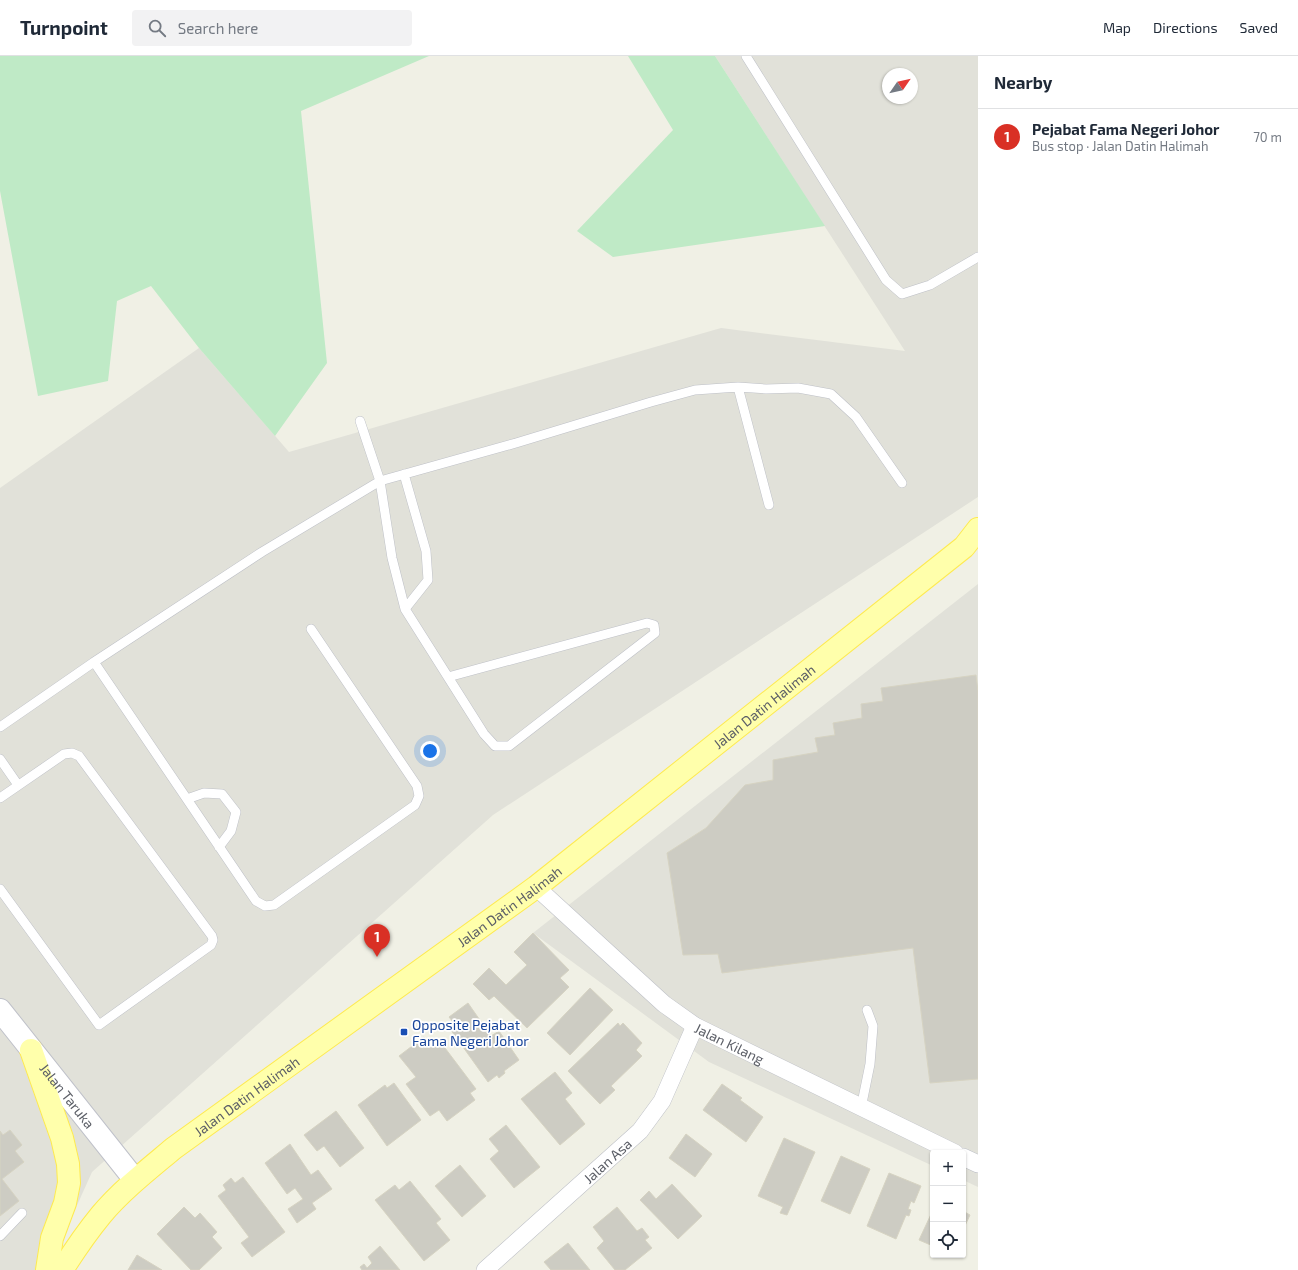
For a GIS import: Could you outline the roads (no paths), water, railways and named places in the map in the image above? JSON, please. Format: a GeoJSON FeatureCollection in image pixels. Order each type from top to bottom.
{"type":"FeatureCollection","features":[{"type":"Feature","properties":{"kind":"main road","name":"Jalan Datin Halimah"},"geometry":{"type":"LineString","coordinates":[[62,1270],[76,1247],[102,1214],[136,1180],[174,1148],[536,887],[971,546],[978,529]]}},
{"type":"Feature","properties":{"kind":"main road"},"geometry":{"type":"LineString","coordinates":[[31,1050],[62,1138],[68,1164],[68,1183],[65,1204],[52,1238],[47,1270]]}},
{"type":"Feature","properties":{"kind":"street","name":"Jalan Kilang"},"geometry":{"type":"LineString","coordinates":[[536,887],[664,1004],[695,1026],[949,1150]]}},
{"type":"Feature","properties":{"kind":"street","name":"Jalan Taruka"},"geometry":{"type":"LineString","coordinates":[[0,1010],[136,1180]]}},
{"type":"Feature","properties":{"kind":"street","name":"Jalan Asa"},"geometry":{"type":"LineString","coordinates":[[485,1270],[640,1131],[662,1100],[695,1026]]}},
{"type":"Feature","properties":{"kind":"street"},"geometry":{"type":"LineString","coordinates":[[966,1158],[978,1164]]}},
{"type":"Feature","properties":{"kind":"lane"},"geometry":{"type":"LineString","coordinates":[[746,56],[886,280],[902,294],[930,285],[978,257]]}},
{"type":"Feature","properties":{"kind":"lane"},"geometry":{"type":"LineString","coordinates":[[738,387],[769,505]]}},
{"type":"Feature","properties":{"kind":"lane"},"geometry":{"type":"LineString","coordinates":[[0,727],[94,662],[262,552],[380,482],[687,392],[695,390],[738,387],[766,389],[798,388],[831,394],[856,417],[902,483]]}},
{"type":"Feature","properties":{"kind":"lane"},"geometry":{"type":"LineString","coordinates":[[360,422],[380,482],[392,558],[405,609],[484,734],[495,746],[509,746],[655,633],[654,625],[647,623],[448,676]]}},
{"type":"Feature","properties":{"kind":"lane"},"geometry":{"type":"LineString","coordinates":[[404,474],[426,551],[428,580],[405,609]]}},
{"type":"Feature","properties":{"kind":"lane"},"geometry":{"type":"LineString","coordinates":[[94,662],[256,901],[265,906],[274,905],[415,805],[419,796],[417,786],[311,629]]}},
{"type":"Feature","properties":{"kind":"lane"},"geometry":{"type":"LineString","coordinates":[[0,798],[64,754],[72,752],[79,756],[212,936],[213,940],[211,945],[99,1025],[0,889]]}},
{"type":"Feature","properties":{"kind":"lane"},"geometry":{"type":"LineString","coordinates":[[0,759],[18,786]]}},
{"type":"Feature","properties":{"kind":"lane"},"geometry":{"type":"LineString","coordinates":[[187,799],[204,793],[222,794],[236,812],[231,831],[219,847]]}},
{"type":"Feature","properties":{"kind":"lane"},"geometry":{"type":"LineString","coordinates":[[861,1108],[870,1064],[872,1026],[867,1010]]}},
{"type":"Feature","properties":{"kind":"lane"},"geometry":{"type":"LineString","coordinates":[[0,1236],[22,1213]]}},
{"type":"Feature","properties":{"kind":"place","name":"Pejabat Fama Negeri Johor"},"geometry":{"type":"Point","coordinates":[377,957]}},
{"type":"Feature","properties":{"kind":"place","name":"Opposite Pejabat Fama Negeri Johor"},"geometry":{"type":"Point","coordinates":[404,1032]}}]}
